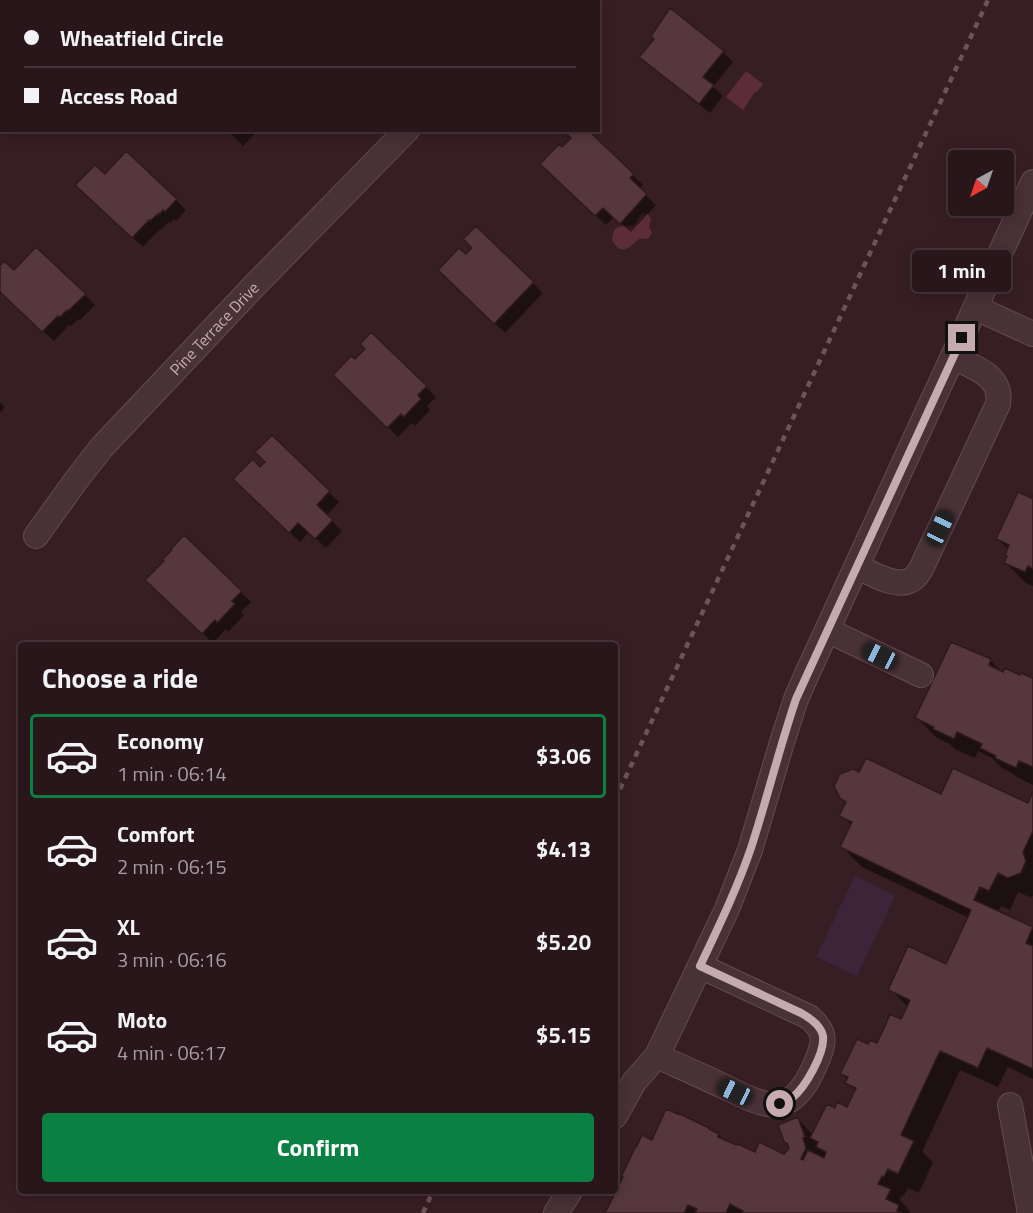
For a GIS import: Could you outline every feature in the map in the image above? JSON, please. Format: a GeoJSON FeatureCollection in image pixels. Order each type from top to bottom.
{"type":"FeatureCollection","features":[{"type":"Feature","properties":{"kind":"street","name":"Pine Terrace Drive"},"geometry":{"type":"LineString","coordinates":[[36,536],[76,478],[102,447],[256,284],[405,132]]}},
{"type":"Feature","properties":{"kind":"street"},"geometry":{"type":"LineString","coordinates":[[618,1111],[639,1074],[657,1056],[727,909],[750,849],[796,699],[976,308],[1028,208],[1033,182]]}},
{"type":"Feature","properties":{"kind":"street"},"geometry":{"type":"LineString","coordinates":[[976,308],[1033,334]]}},
{"type":"Feature","properties":{"kind":"street"},"geometry":{"type":"LineString","coordinates":[[857,566],[894,583],[910,581],[916,577],[998,404],[998,388],[993,379],[953,357]]}},
{"type":"Feature","properties":{"kind":"street"},"geometry":{"type":"LineString","coordinates":[[827,630],[921,675]]}},
{"type":"Feature","properties":{"kind":"street"},"geometry":{"type":"LineString","coordinates":[[657,1056],[753,1100],[772,1105],[786,1102],[793,1097],[805,1084],[817,1060],[823,1036],[820,1028],[809,1017],[700,966]]}},
{"type":"Feature","properties":{"kind":"street"},"geometry":{"type":"LineString","coordinates":[[1010,1105],[1030,1213]]}},
{"type":"Feature","properties":{"kind":"street"},"geometry":{"type":"LineString","coordinates":[[556,1213],[568,1194]]}},
{"type":"Feature","properties":{"kind":"shaded area"},"geometry":{"type":"Polygon","coordinates":[[[746,71],[763,84],[743,110],[726,97],[746,71]]]}},
{"type":"Feature","properties":{"kind":"shaded area"},"geometry":{"type":"Polygon","coordinates":[[[642,213],[648,214],[651,219],[649,227],[652,232],[649,237],[639,239],[625,249],[618,248],[612,239],[615,230],[634,225],[642,213]]]}},
{"type":"Feature","properties":{"kind":"shaded area"},"geometry":{"type":"Polygon","coordinates":[[[855,876],[895,896],[857,976],[816,957],[855,876]]]}},
{"type":"Feature","properties":{"kind":"building"},"geometry":{"type":"Polygon","coordinates":[[[670,8],[724,51],[703,77],[714,85],[699,104],[639,57],[654,39],[651,36],[670,8]]]}},
{"type":"Feature","properties":{"kind":"building"},"geometry":{"type":"Polygon","coordinates":[[[590,132],[634,174],[630,178],[647,194],[620,224],[603,208],[595,216],[540,164],[559,144],[562,147],[571,138],[566,133],[590,132]]]}},
{"type":"Feature","properties":{"kind":"building"},"geometry":{"type":"Polygon","coordinates":[[[126,151],[177,199],[165,212],[163,210],[149,220],[132,238],[75,185],[95,165],[105,174],[126,151]]]}},
{"type":"Feature","properties":{"kind":"building"},"geometry":{"type":"Polygon","coordinates":[[[476,226],[534,282],[494,324],[438,270],[459,248],[466,254],[472,248],[463,239],[476,226]]]}},
{"type":"Feature","properties":{"kind":"building"},"geometry":{"type":"Polygon","coordinates":[[[36,247],[86,294],[42,332],[0,292],[0,266],[4,261],[14,270],[36,247]]]}},
{"type":"Feature","properties":{"kind":"building"},"geometry":{"type":"Polygon","coordinates":[[[371,332],[427,386],[418,395],[421,399],[404,417],[401,414],[387,428],[333,375],[351,356],[355,359],[365,349],[360,344],[371,332]]]}},
{"type":"Feature","properties":{"kind":"building"},"geometry":{"type":"Polygon","coordinates":[[[272,435],[330,491],[317,505],[333,520],[315,539],[298,523],[289,533],[233,479],[253,459],[260,467],[265,462],[255,452],[272,435]]]}},
{"type":"Feature","properties":{"kind":"building"},"geometry":{"type":"Polygon","coordinates":[[[1018,492],[1031,498],[1033,494],[1033,569],[1028,566],[1025,572],[1004,563],[1009,545],[996,539],[1018,492]]]}},
{"type":"Feature","properties":{"kind":"building"},"geometry":{"type":"Polygon","coordinates":[[[184,535],[242,591],[232,601],[235,604],[217,623],[215,620],[202,634],[145,580],[164,561],[162,560],[184,535]]]}},
{"type":"Feature","properties":{"kind":"building"},"geometry":{"type":"Polygon","coordinates":[[[951,642],[991,659],[989,665],[1003,672],[1005,668],[1033,678],[1033,767],[1019,761],[1016,768],[980,748],[982,744],[957,732],[954,739],[915,718],[951,642]]]}},
{"type":"Feature","properties":{"kind":"building"},"geometry":{"type":"Polygon","coordinates":[[[866,758],[941,794],[953,768],[1028,803],[1033,791],[1033,831],[1023,852],[1026,861],[1021,873],[1008,878],[998,873],[989,891],[980,887],[974,900],[1033,927],[1026,943],[1033,946],[1033,1069],[987,1048],[978,1068],[940,1051],[901,1135],[914,1141],[898,1174],[888,1169],[878,1184],[891,1189],[886,1199],[899,1205],[897,1211],[902,1213],[742,1213],[743,1211],[730,1204],[726,1213],[695,1213],[697,1209],[688,1205],[684,1213],[605,1213],[614,1194],[618,1194],[618,1187],[623,1177],[621,1177],[642,1135],[652,1140],[666,1109],[709,1128],[719,1134],[718,1137],[755,1152],[759,1142],[784,1154],[789,1148],[787,1143],[785,1144],[778,1125],[798,1117],[806,1148],[801,1159],[803,1160],[808,1150],[824,1158],[826,1152],[816,1147],[818,1142],[810,1138],[827,1104],[835,1108],[837,1102],[847,1107],[856,1088],[845,1083],[848,1077],[840,1074],[857,1039],[868,1044],[870,1040],[877,1043],[889,1014],[901,1019],[910,1000],[888,990],[908,946],[946,964],[971,910],[840,847],[852,822],[839,816],[846,802],[840,798],[834,786],[840,774],[853,769],[859,772],[866,758]]]}},
{"type":"Feature","properties":{"kind":"railway"},"geometry":{"type":"LineString","coordinates":[[618,794],[988,0]]}},
{"type":"Feature","properties":{"kind":"railway"},"geometry":{"type":"LineString","coordinates":[[423,1213],[432,1194]]}},
{"type":"Feature","properties":{"kind":"route"},"geometry":{"type":"LineString","coordinates":[[780,1104],[799,1092],[813,1070],[822,1047],[823,1036],[820,1028],[809,1017],[700,966],[727,909],[750,849],[796,699],[962,338]]}}]}
